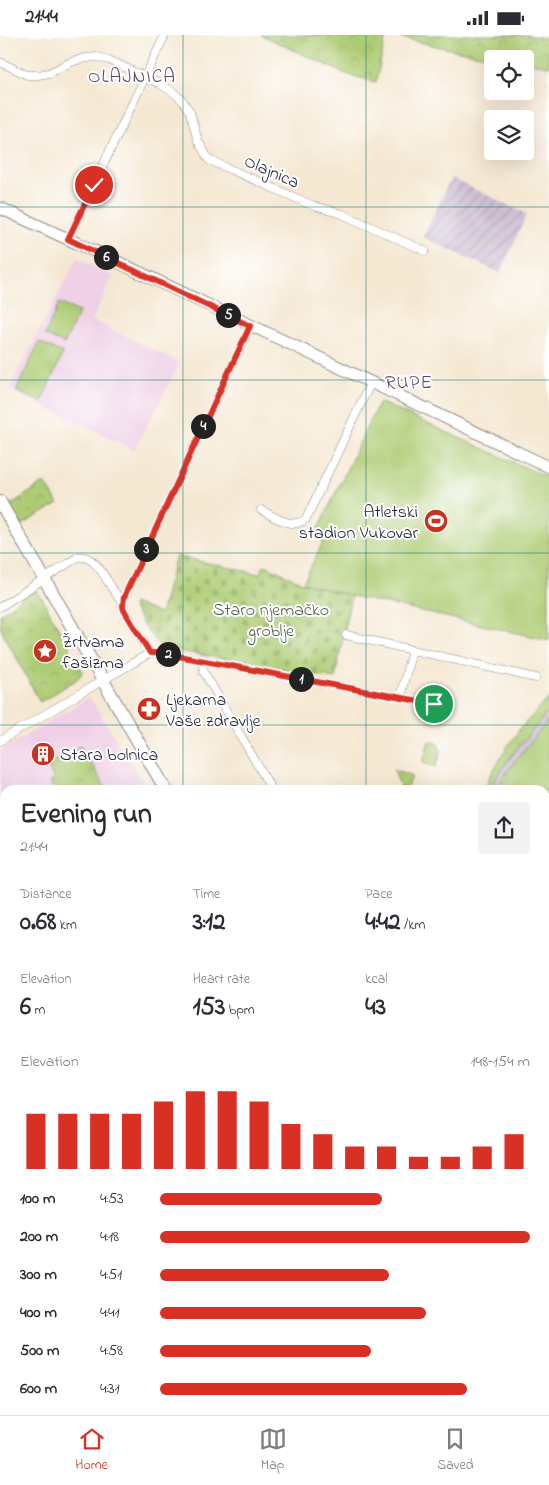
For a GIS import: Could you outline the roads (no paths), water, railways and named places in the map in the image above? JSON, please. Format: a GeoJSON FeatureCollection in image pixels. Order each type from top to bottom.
{"type":"FeatureCollection","features":[{"type":"Feature","properties":{"kind":"main road"},"geometry":{"type":"LineString","coordinates":[[0,502],[163,785]]}},
{"type":"Feature","properties":{"kind":"street"},"geometry":{"type":"LineString","coordinates":[[68,239],[165,35]]}},
{"type":"Feature","properties":{"kind":"street","name":"Olajnica"},"geometry":{"type":"LineString","coordinates":[[0,62],[27,75],[38,75],[49,73],[71,62],[97,57],[109,60],[145,76],[173,91],[182,100],[190,112],[198,141],[209,160],[314,206],[342,214],[425,251]]}},
{"type":"Feature","properties":{"kind":"street"},"geometry":{"type":"LineString","coordinates":[[0,208],[549,467]]}},
{"type":"Feature","properties":{"kind":"street"},"geometry":{"type":"LineString","coordinates":[[150,653],[124,610],[123,602],[126,592],[250,326]]}},
{"type":"Feature","properties":{"kind":"street"},"geometry":{"type":"LineString","coordinates":[[261,510],[293,524],[300,523],[306,519],[371,382]]}},
{"type":"Feature","properties":{"kind":"street"},"geometry":{"type":"LineString","coordinates":[[0,607],[78,557],[88,557],[96,564],[113,591],[123,602]]}},
{"type":"Feature","properties":{"kind":"street"},"geometry":{"type":"LineString","coordinates":[[346,635],[536,678]]}},
{"type":"Feature","properties":{"kind":"street"},"geometry":{"type":"LineString","coordinates":[[400,697],[412,650]]}},
{"type":"Feature","properties":{"kind":"street"},"geometry":{"type":"LineString","coordinates":[[0,741],[150,653],[162,653],[434,704],[439,707],[443,716]]}},
{"type":"Feature","properties":{"kind":"street"},"geometry":{"type":"LineString","coordinates":[[202,661],[204,672],[269,785]]}},
{"type":"Feature","properties":{"kind":"place","name":"Atletski stadion Vukovar"},"geometry":{"type":"Point","coordinates":[436,521]}},
{"type":"Feature","properties":{"kind":"place","name":"Žrtvama fašizma"},"geometry":{"type":"Point","coordinates":[45,651]}},
{"type":"Feature","properties":{"kind":"place","name":"Ljekarna Vaše zdravlje"},"geometry":{"type":"Point","coordinates":[149,709]}},
{"type":"Feature","properties":{"kind":"place","name":"Stara bolnica"},"geometry":{"type":"Point","coordinates":[43,754]}},
{"type":"Feature","properties":{"kind":"district","name":"OLAJNICA"},"geometry":{"type":"Point","coordinates":[132,75]}},
{"type":"Feature","properties":{"kind":"district","name":"RUPE"},"geometry":{"type":"Point","coordinates":[409,381]}},
{"type":"Feature","properties":{"kind":"park label","name":"Staro njemačko groblje"},"geometry":{"type":"Point","coordinates":[271,620]}}]}
